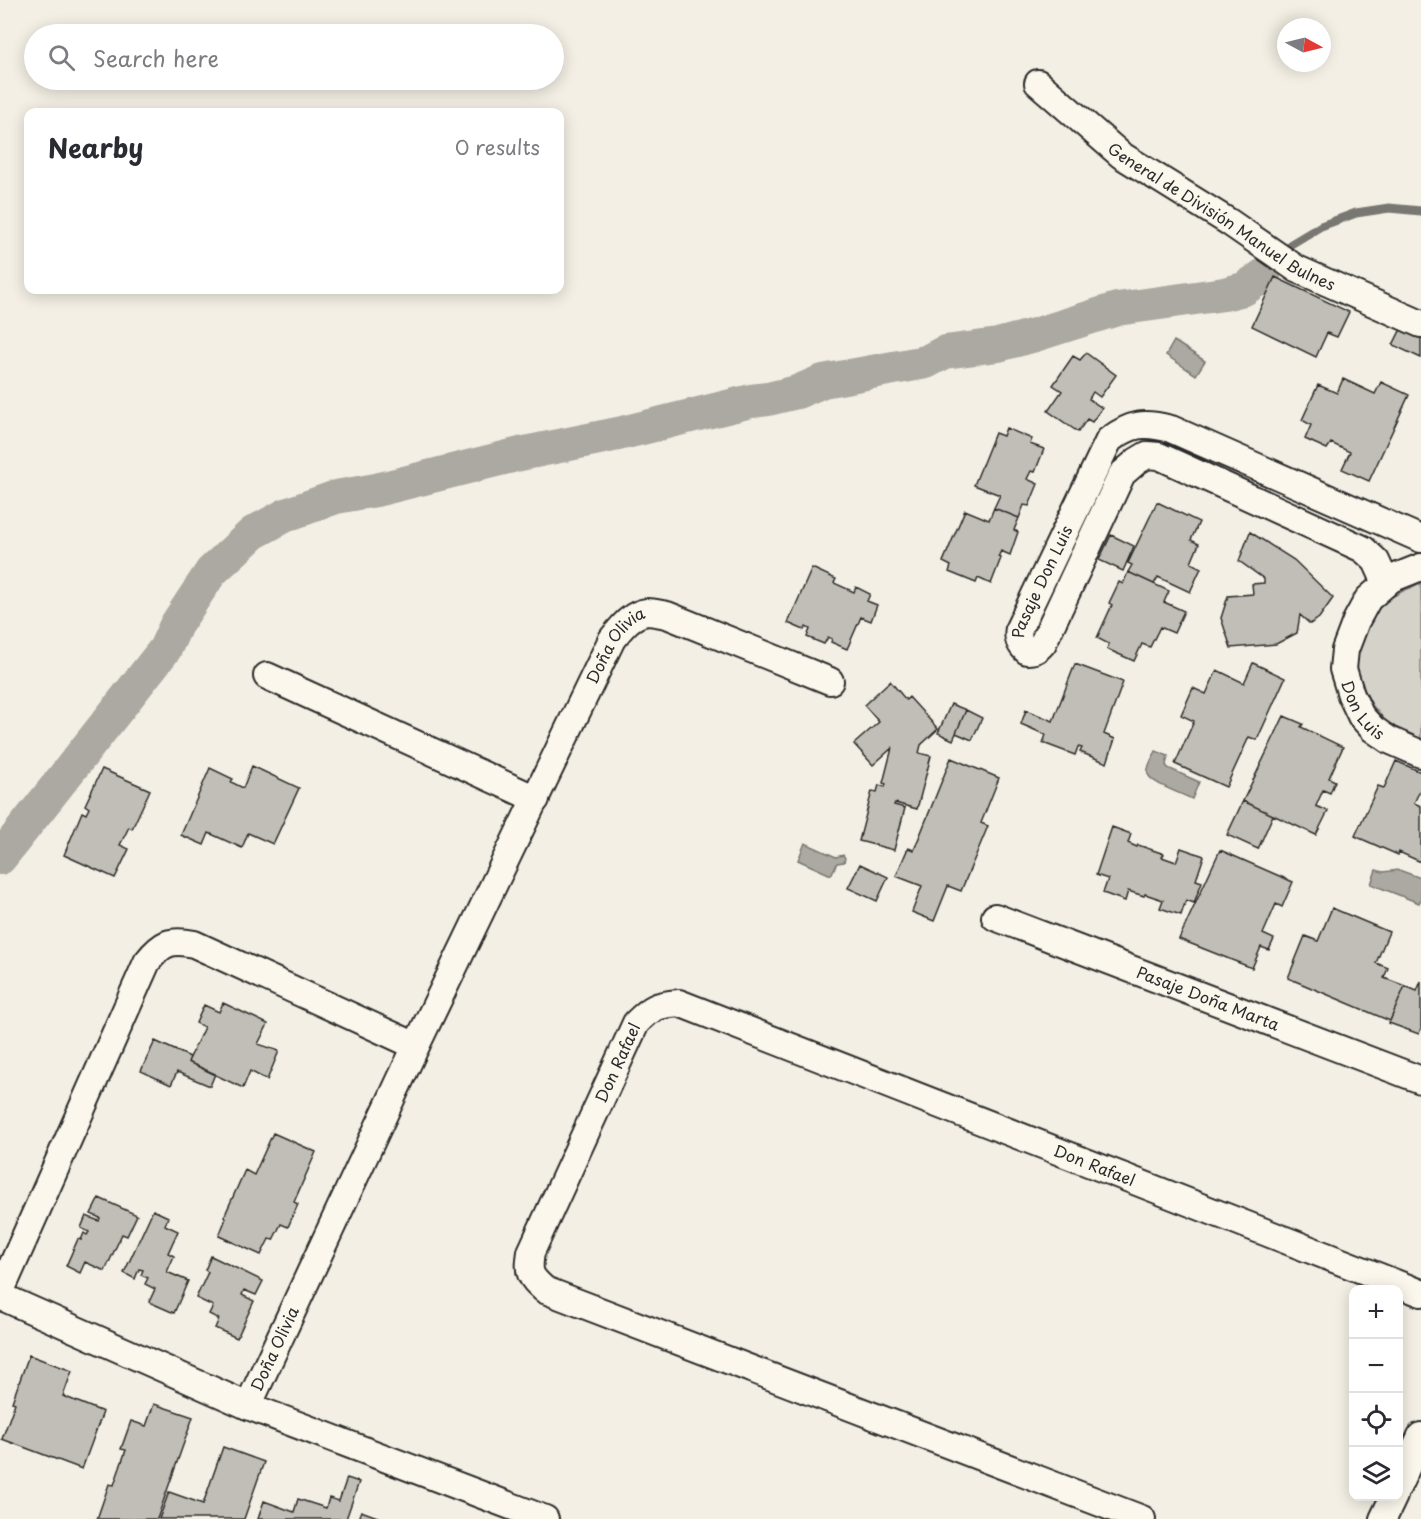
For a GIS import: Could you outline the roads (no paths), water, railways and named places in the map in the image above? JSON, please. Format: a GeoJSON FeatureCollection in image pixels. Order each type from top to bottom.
{"type":"FeatureCollection","features":[{"type":"Feature","properties":{"kind":"street","name":"General de División Manuel Bulnes"},"geometry":{"type":"LineString","coordinates":[[1038,83],[1121,155],[1228,222],[1297,269],[1421,324]]}},
{"type":"Feature","properties":{"kind":"street","name":"Pasaje Don Luis"},"geometry":{"type":"LineString","coordinates":[[1386,583],[1376,561],[1363,549],[1159,456],[1147,455],[1122,474],[1043,643],[1038,649],[1027,651],[1022,647],[1017,635],[1109,440],[1123,430],[1136,425],[1153,424],[1171,429],[1421,539]]}},
{"type":"Feature","properties":{"kind":"street"},"geometry":{"type":"LineString","coordinates":[[1341,539],[1383,522]]}},
{"type":"Feature","properties":{"kind":"street","name":"Don Luis"},"geometry":{"type":"LineString","coordinates":[[1421,567],[1391,579],[1368,599],[1356,621],[1345,650],[1343,669],[1361,717],[1389,740],[1421,754]]}},
{"type":"Feature","properties":{"kind":"street","name":"Doña Olivia"},"geometry":{"type":"LineString","coordinates":[[416,1046],[194,944],[181,941],[168,942],[147,962],[0,1294],[248,1406],[416,1046],[612,639],[624,624],[634,616],[648,612],[667,615],[830,681]]}},
{"type":"Feature","properties":{"kind":"street"},"geometry":{"type":"LineString","coordinates":[[267,676],[536,799]]}},
{"type":"Feature","properties":{"kind":"street","name":"Pasaje Doña Marta"},"geometry":{"type":"LineString","coordinates":[[995,917],[1421,1080]]}},
{"type":"Feature","properties":{"kind":"street","name":"Don Rafael"},"geometry":{"type":"LineString","coordinates":[[1142,1519],[545,1290],[535,1281],[529,1268],[531,1252],[636,1023],[648,1011],[660,1004],[679,1004],[1421,1293]]}},
{"type":"Feature","properties":{"kind":"street"},"geometry":{"type":"LineString","coordinates":[[248,1406],[545,1519]]}},
{"type":"Feature","properties":{"kind":"street"},"geometry":{"type":"LineString","coordinates":[[1403,1475],[1421,1436]]}},
{"type":"Feature","properties":{"kind":"street"},"geometry":{"type":"LineString","coordinates":[[1383,1519],[1392,1501]]}},
{"type":"Feature","properties":{"kind":"waterway"},"geometry":{"type":"LineString","coordinates":[[1291,244],[1321,226],[1356,213],[1389,208],[1421,211]]}},
{"type":"Feature","properties":{"kind":"waterway"},"geometry":{"type":"LineString","coordinates":[[0,858],[165,649],[176,625],[211,572],[253,533],[286,515],[336,497],[376,490],[520,454],[768,399],[797,392],[823,381],[926,362],[945,352],[998,345],[1117,309],[1224,294],[1244,289],[1264,275]]}}]}
